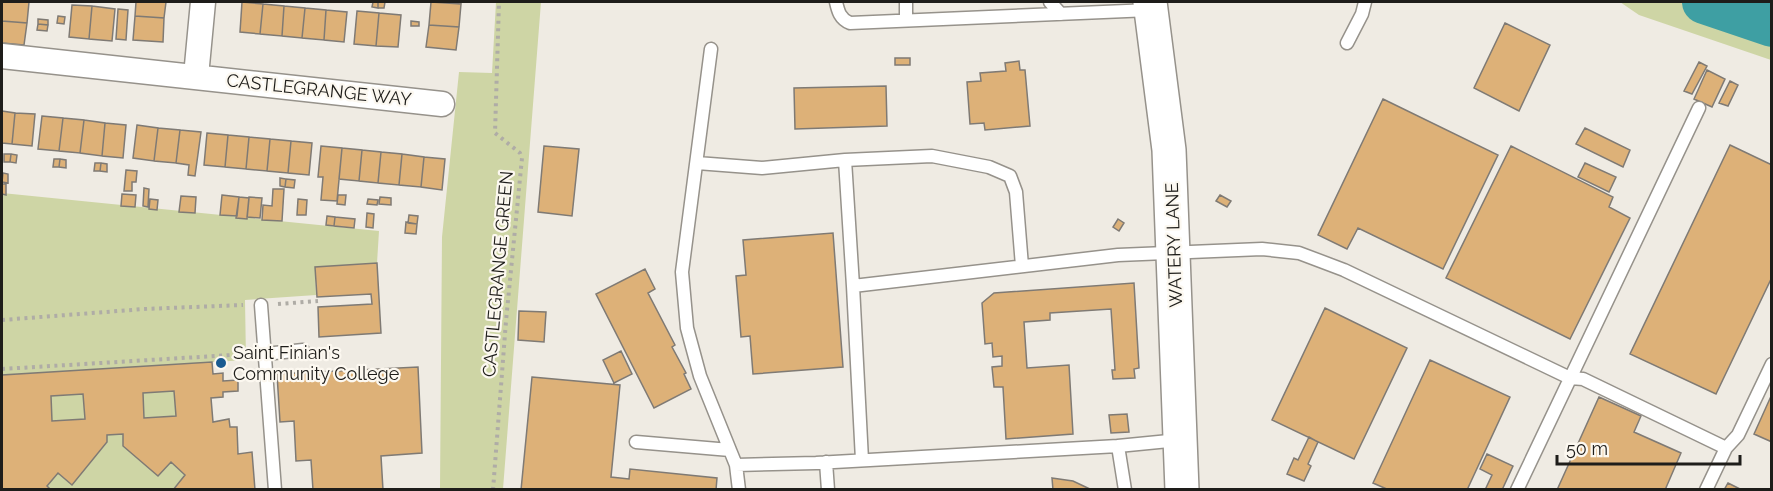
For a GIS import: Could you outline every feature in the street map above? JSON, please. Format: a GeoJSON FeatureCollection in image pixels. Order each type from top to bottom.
{"type":"FeatureCollection","features":[{"type":"Feature","properties":{"kind":"main road","name":"WATERY LANE"},"geometry":{"type":"LineString","coordinates":[[1151,6],[1169,150],[1182,489]]}},
{"type":"Feature","properties":{"kind":"street"},"geometry":{"type":"LineString","coordinates":[[196,76],[203,2]]}},
{"type":"Feature","properties":{"kind":"street","name":"CASTLEGRANGE WAY"},"geometry":{"type":"LineString","coordinates":[[2,56],[442,104]]}},
{"type":"Feature","properties":{"kind":"lane"},"geometry":{"type":"LineString","coordinates":[[836,2],[839,15],[844,21],[850,23],[1061,14],[1151,6]]}},
{"type":"Feature","properties":{"kind":"lane"},"geometry":{"type":"LineString","coordinates":[[906,2],[906,20]]}},
{"type":"Feature","properties":{"kind":"lane"},"geometry":{"type":"LineString","coordinates":[[1050,2],[1061,14]]}},
{"type":"Feature","properties":{"kind":"lane"},"geometry":{"type":"LineString","coordinates":[[1347,43],[1362,14],[1365,2]]}},
{"type":"Feature","properties":{"kind":"lane"},"geometry":{"type":"LineString","coordinates":[[711,49],[682,272],[687,328],[700,376],[736,465],[739,489]]}},
{"type":"Feature","properties":{"kind":"lane"},"geometry":{"type":"LineString","coordinates":[[1516,489],[1699,108]]}},
{"type":"Feature","properties":{"kind":"lane"},"geometry":{"type":"LineString","coordinates":[[697,163],[762,168],[845,160],[932,156],[989,167],[1010,176],[1016,192],[1022,266]]}},
{"type":"Feature","properties":{"kind":"lane"},"geometry":{"type":"LineString","coordinates":[[845,160],[862,460]]}},
{"type":"Feature","properties":{"kind":"lane"},"geometry":{"type":"LineString","coordinates":[[853,286],[1118,255],[1262,249],[1299,253],[1344,270],[1570,378],[1583,379],[1726,448]]}},
{"type":"Feature","properties":{"kind":"lane"},"geometry":{"type":"LineString","coordinates":[[261,305],[275,489]]}},
{"type":"Feature","properties":{"kind":"lane"},"geometry":{"type":"LineString","coordinates":[[265,354],[303,350]]}},
{"type":"Feature","properties":{"kind":"lane"},"geometry":{"type":"LineString","coordinates":[[1706,489],[1726,448],[1738,435],[1772,364]]}},
{"type":"Feature","properties":{"kind":"lane"},"geometry":{"type":"LineString","coordinates":[[736,465],[821,463],[1118,446],[1180,440]]}},
{"type":"Feature","properties":{"kind":"lane"},"geometry":{"type":"LineString","coordinates":[[636,442],[730,450]]}},
{"type":"Feature","properties":{"kind":"lane"},"geometry":{"type":"LineString","coordinates":[[1118,446],[1125,489]]}},
{"type":"Feature","properties":{"kind":"lane"},"geometry":{"type":"LineString","coordinates":[[821,463],[828,489]]}},
{"type":"Feature","properties":{"kind":"path","name":"CASTLEGRANGE GREEN"},"geometry":{"type":"LineString","coordinates":[[493,489],[522,158],[520,153],[495,133],[499,2]]}},
{"type":"Feature","properties":{"kind":"path"},"geometry":{"type":"LineString","coordinates":[[2,320],[144,309],[318,301]]}},
{"type":"Feature","properties":{"kind":"path"},"geometry":{"type":"LineString","coordinates":[[2,369],[250,354]]}},
{"type":"Feature","properties":{"kind":"green space"},"geometry":{"type":"Polygon","coordinates":[[[496,2],[541,2],[503,489],[440,489],[442,237],[459,72],[492,73],[496,2]]]}},
{"type":"Feature","properties":{"kind":"green space"},"geometry":{"type":"Polygon","coordinates":[[[1620,2],[1771,2],[1771,60],[1639,15],[1620,2]]]}},
{"type":"Feature","properties":{"kind":"green space"},"geometry":{"type":"Polygon","coordinates":[[[2,193],[379,231],[377,263],[315,267],[316,295],[245,300],[246,360],[2,375],[2,193]]]}},
{"type":"Feature","properties":{"kind":"green space"},"geometry":{"type":"Polygon","coordinates":[[[174,391],[176,416],[144,418],[143,393],[174,391]]]}},
{"type":"Feature","properties":{"kind":"green space"},"geometry":{"type":"Polygon","coordinates":[[[83,394],[85,419],[52,421],[51,396],[83,394]]]}},
{"type":"Feature","properties":{"kind":"green space"},"geometry":{"type":"Polygon","coordinates":[[[123,434],[123,446],[158,476],[171,462],[185,475],[173,489],[51,490],[47,486],[58,473],[72,484],[107,443],[107,435],[123,434]]]}},
{"type":"Feature","properties":{"kind":"building"},"geometry":{"type":"Polygon","coordinates":[[[2,2],[29,2],[27,23],[2,21],[2,2]]]}},
{"type":"Feature","properties":{"kind":"building"},"geometry":{"type":"Polygon","coordinates":[[[136,2],[166,2],[164,18],[135,16],[136,2]]]}},
{"type":"Feature","properties":{"kind":"building"},"geometry":{"type":"Polygon","coordinates":[[[242,2],[263,4],[260,34],[240,32],[242,2]]]}},
{"type":"Feature","properties":{"kind":"building"},"geometry":{"type":"Polygon","coordinates":[[[373,2],[378,2],[378,8],[372,7],[373,2]]]}},
{"type":"Feature","properties":{"kind":"building"},"geometry":{"type":"Polygon","coordinates":[[[378,2],[385,2],[384,8],[378,8],[378,2]]]}},
{"type":"Feature","properties":{"kind":"building"},"geometry":{"type":"Polygon","coordinates":[[[431,2],[461,4],[459,27],[429,25],[431,2]]]}},
{"type":"Feature","properties":{"kind":"building"},"geometry":{"type":"Polygon","coordinates":[[[431,2],[461,2],[461,4],[431,2]]]}},
{"type":"Feature","properties":{"kind":"building"},"geometry":{"type":"Polygon","coordinates":[[[263,4],[284,6],[282,36],[260,34],[263,4]]]}},
{"type":"Feature","properties":{"kind":"building"},"geometry":{"type":"Polygon","coordinates":[[[72,5],[92,6],[89,39],[69,37],[72,5]]]}},
{"type":"Feature","properties":{"kind":"building"},"geometry":{"type":"Polygon","coordinates":[[[92,6],[115,9],[112,41],[89,39],[92,6]]]}},
{"type":"Feature","properties":{"kind":"building"},"geometry":{"type":"Polygon","coordinates":[[[284,6],[305,8],[302,38],[282,36],[284,6]]]}},
{"type":"Feature","properties":{"kind":"building"},"geometry":{"type":"Polygon","coordinates":[[[305,8],[326,10],[324,40],[302,38],[305,8]]]}},
{"type":"Feature","properties":{"kind":"building"},"geometry":{"type":"Polygon","coordinates":[[[118,9],[128,10],[126,40],[116,39],[118,9]]]}},
{"type":"Feature","properties":{"kind":"building"},"geometry":{"type":"Polygon","coordinates":[[[326,10],[347,12],[344,42],[324,40],[326,10]]]}},
{"type":"Feature","properties":{"kind":"building"},"geometry":{"type":"Polygon","coordinates":[[[357,11],[379,13],[376,46],[354,44],[357,11]]]}},
{"type":"Feature","properties":{"kind":"building"},"geometry":{"type":"Polygon","coordinates":[[[379,13],[401,15],[398,47],[376,46],[379,13]]]}},
{"type":"Feature","properties":{"kind":"building"},"geometry":{"type":"Polygon","coordinates":[[[58,16],[65,17],[64,24],[57,23],[58,16]]]}},
{"type":"Feature","properties":{"kind":"building"},"geometry":{"type":"Polygon","coordinates":[[[135,16],[164,18],[163,42],[133,40],[135,16]]]}},
{"type":"Feature","properties":{"kind":"building"},"geometry":{"type":"Polygon","coordinates":[[[38,19],[48,20],[48,25],[38,24],[38,19]]]}},
{"type":"Feature","properties":{"kind":"building"},"geometry":{"type":"Polygon","coordinates":[[[2,21],[27,23],[24,45],[2,43],[2,21]]]}},
{"type":"Feature","properties":{"kind":"building"},"geometry":{"type":"Polygon","coordinates":[[[411,21],[419,22],[419,26],[411,26],[411,21]]]}},
{"type":"Feature","properties":{"kind":"building"},"geometry":{"type":"Polygon","coordinates":[[[1505,23],[1550,45],[1519,111],[1474,88],[1505,23]]]}},
{"type":"Feature","properties":{"kind":"building"},"geometry":{"type":"Polygon","coordinates":[[[38,24],[48,25],[47,31],[37,30],[38,24]]]}},
{"type":"Feature","properties":{"kind":"building"},"geometry":{"type":"Polygon","coordinates":[[[429,25],[459,27],[456,50],[426,47],[429,25]]]}},
{"type":"Feature","properties":{"kind":"building"},"geometry":{"type":"Polygon","coordinates":[[[895,58],[910,58],[910,65],[895,65],[895,58]]]}},
{"type":"Feature","properties":{"kind":"building"},"geometry":{"type":"Polygon","coordinates":[[[1019,61],[1020,70],[1025,70],[1030,126],[985,130],[984,123],[970,124],[967,82],[981,81],[980,73],[1006,71],[1005,63],[1019,61]]]}},
{"type":"Feature","properties":{"kind":"building"},"geometry":{"type":"Polygon","coordinates":[[[1699,62],[1707,66],[1692,94],[1684,91],[1699,62]]]}},
{"type":"Feature","properties":{"kind":"building"},"geometry":{"type":"Polygon","coordinates":[[[1707,70],[1725,79],[1712,107],[1694,99],[1707,70]]]}},
{"type":"Feature","properties":{"kind":"building"},"geometry":{"type":"Polygon","coordinates":[[[1730,81],[1738,85],[1728,106],[1719,103],[1730,81]]]}},
{"type":"Feature","properties":{"kind":"building"},"geometry":{"type":"Polygon","coordinates":[[[886,86],[887,126],[795,129],[794,88],[886,86]]]}},
{"type":"Feature","properties":{"kind":"building"},"geometry":{"type":"Polygon","coordinates":[[[1383,99],[1498,155],[1443,269],[1358,228],[1347,249],[1318,235],[1383,99]]]}},
{"type":"Feature","properties":{"kind":"building"},"geometry":{"type":"Polygon","coordinates":[[[2,111],[15,113],[12,144],[2,143],[2,111]]]}},
{"type":"Feature","properties":{"kind":"building"},"geometry":{"type":"Polygon","coordinates":[[[15,113],[35,114],[32,146],[12,144],[15,113]]]}},
{"type":"Feature","properties":{"kind":"building"},"geometry":{"type":"Polygon","coordinates":[[[42,116],[63,118],[59,151],[38,149],[42,116]]]}},
{"type":"Feature","properties":{"kind":"building"},"geometry":{"type":"Polygon","coordinates":[[[63,118],[84,120],[80,153],[59,151],[63,118]]]}},
{"type":"Feature","properties":{"kind":"building"},"geometry":{"type":"Polygon","coordinates":[[[84,120],[105,123],[102,156],[80,153],[84,120]]]}},
{"type":"Feature","properties":{"kind":"building"},"geometry":{"type":"Polygon","coordinates":[[[105,123],[126,125],[123,158],[102,156],[105,123]]]}},
{"type":"Feature","properties":{"kind":"building"},"geometry":{"type":"Polygon","coordinates":[[[137,125],[158,128],[154,161],[133,158],[137,125]]]}},
{"type":"Feature","properties":{"kind":"building"},"geometry":{"type":"Polygon","coordinates":[[[158,128],[180,130],[176,163],[154,161],[158,128]]]}},
{"type":"Feature","properties":{"kind":"building"},"geometry":{"type":"Polygon","coordinates":[[[1585,128],[1630,150],[1623,167],[1576,144],[1585,128]]]}},
{"type":"Feature","properties":{"kind":"building"},"geometry":{"type":"Polygon","coordinates":[[[180,130],[201,132],[195,176],[188,175],[189,165],[176,163],[180,130]]]}},
{"type":"Feature","properties":{"kind":"building"},"geometry":{"type":"Polygon","coordinates":[[[207,133],[228,135],[225,167],[204,165],[207,133]]]}},
{"type":"Feature","properties":{"kind":"building"},"geometry":{"type":"Polygon","coordinates":[[[228,135],[249,137],[246,169],[225,167],[228,135]]]}},
{"type":"Feature","properties":{"kind":"building"},"geometry":{"type":"Polygon","coordinates":[[[249,137],[270,139],[267,171],[246,169],[249,137]]]}},
{"type":"Feature","properties":{"kind":"building"},"geometry":{"type":"Polygon","coordinates":[[[270,139],[291,141],[288,173],[267,171],[270,139]]]}},
{"type":"Feature","properties":{"kind":"building"},"geometry":{"type":"Polygon","coordinates":[[[291,141],[312,143],[309,175],[288,173],[291,141]]]}},
{"type":"Feature","properties":{"kind":"building"},"geometry":{"type":"Polygon","coordinates":[[[1730,145],[1772,165],[1772,277],[1716,394],[1630,354],[1730,145]]]}},
{"type":"Feature","properties":{"kind":"building"},"geometry":{"type":"Polygon","coordinates":[[[321,146],[342,148],[337,201],[321,200],[323,177],[318,177],[321,146]]]}},
{"type":"Feature","properties":{"kind":"building"},"geometry":{"type":"Polygon","coordinates":[[[544,146],[579,149],[572,216],[538,212],[544,146]]]}},
{"type":"Feature","properties":{"kind":"building"},"geometry":{"type":"Polygon","coordinates":[[[1511,146],[1613,197],[1609,207],[1630,218],[1570,339],[1446,278],[1511,146]]]}},
{"type":"Feature","properties":{"kind":"building"},"geometry":{"type":"Polygon","coordinates":[[[342,148],[362,150],[359,181],[339,179],[342,148]]]}},
{"type":"Feature","properties":{"kind":"building"},"geometry":{"type":"Polygon","coordinates":[[[362,150],[381,152],[378,183],[359,181],[362,150]]]}},
{"type":"Feature","properties":{"kind":"building"},"geometry":{"type":"Polygon","coordinates":[[[381,152],[402,154],[399,185],[378,183],[381,152]]]}},
{"type":"Feature","properties":{"kind":"building"},"geometry":{"type":"Polygon","coordinates":[[[4,154],[11,154],[10,162],[4,162],[4,154]]]}},
{"type":"Feature","properties":{"kind":"building"},"geometry":{"type":"Polygon","coordinates":[[[11,154],[17,155],[16,163],[10,162],[11,154]]]}},
{"type":"Feature","properties":{"kind":"building"},"geometry":{"type":"Polygon","coordinates":[[[402,154],[424,157],[421,187],[399,185],[402,154]]]}},
{"type":"Feature","properties":{"kind":"building"},"geometry":{"type":"Polygon","coordinates":[[[424,157],[445,159],[442,190],[421,187],[424,157]]]}},
{"type":"Feature","properties":{"kind":"building"},"geometry":{"type":"Polygon","coordinates":[[[54,159],[60,159],[59,167],[53,167],[54,159]]]}},
{"type":"Feature","properties":{"kind":"building"},"geometry":{"type":"Polygon","coordinates":[[[60,159],[66,160],[66,168],[59,167],[60,159]]]}},
{"type":"Feature","properties":{"kind":"building"},"geometry":{"type":"Polygon","coordinates":[[[95,163],[101,163],[100,171],[94,171],[95,163]]]}},
{"type":"Feature","properties":{"kind":"building"},"geometry":{"type":"Polygon","coordinates":[[[101,163],[107,164],[107,172],[100,171],[101,163]]]}},
{"type":"Feature","properties":{"kind":"building"},"geometry":{"type":"Polygon","coordinates":[[[1585,163],[1616,177],[1609,192],[1578,177],[1585,163]]]}},
{"type":"Feature","properties":{"kind":"building"},"geometry":{"type":"Polygon","coordinates":[[[126,170],[137,171],[136,182],[132,182],[132,191],[124,191],[126,170]]]}},
{"type":"Feature","properties":{"kind":"building"},"geometry":{"type":"Polygon","coordinates":[[[3,173],[8,174],[8,183],[2,182],[3,173]]]}},
{"type":"Feature","properties":{"kind":"building"},"geometry":{"type":"Polygon","coordinates":[[[280,178],[286,179],[285,187],[280,186],[280,178]]]}},
{"type":"Feature","properties":{"kind":"building"},"geometry":{"type":"Polygon","coordinates":[[[286,179],[295,180],[294,188],[285,187],[286,179]]]}},
{"type":"Feature","properties":{"kind":"building"},"geometry":{"type":"Polygon","coordinates":[[[2,184],[6,184],[6,195],[2,194],[2,184]]]}},
{"type":"Feature","properties":{"kind":"building"},"geometry":{"type":"Polygon","coordinates":[[[144,188],[149,189],[148,207],[143,206],[144,188]]]}},
{"type":"Feature","properties":{"kind":"building"},"geometry":{"type":"Polygon","coordinates":[[[273,189],[284,189],[282,221],[262,220],[263,205],[272,206],[273,189]]]}},
{"type":"Feature","properties":{"kind":"building"},"geometry":{"type":"Polygon","coordinates":[[[122,194],[136,195],[135,207],[121,206],[122,194]]]}},
{"type":"Feature","properties":{"kind":"building"},"geometry":{"type":"Polygon","coordinates":[[[222,195],[239,197],[237,216],[220,215],[222,195]]]}},
{"type":"Feature","properties":{"kind":"building"},"geometry":{"type":"Polygon","coordinates":[[[338,195],[346,195],[345,205],[337,204],[338,195]]]}},
{"type":"Feature","properties":{"kind":"building"},"geometry":{"type":"Polygon","coordinates":[[[1220,195],[1231,201],[1227,207],[1216,201],[1220,195]]]}},
{"type":"Feature","properties":{"kind":"building"},"geometry":{"type":"Polygon","coordinates":[[[181,196],[196,197],[195,213],[179,212],[181,196]]]}},
{"type":"Feature","properties":{"kind":"building"},"geometry":{"type":"Polygon","coordinates":[[[239,197],[249,198],[247,219],[236,218],[239,197]]]}},
{"type":"Feature","properties":{"kind":"building"},"geometry":{"type":"Polygon","coordinates":[[[249,197],[262,198],[260,218],[247,217],[249,197]]]}},
{"type":"Feature","properties":{"kind":"building"},"geometry":{"type":"Polygon","coordinates":[[[380,197],[391,198],[391,205],[379,204],[380,197]]]}},
{"type":"Feature","properties":{"kind":"building"},"geometry":{"type":"Polygon","coordinates":[[[150,199],[158,200],[157,210],[149,209],[150,199]]]}},
{"type":"Feature","properties":{"kind":"building"},"geometry":{"type":"Polygon","coordinates":[[[298,199],[307,200],[306,215],[297,215],[298,199]]]}},
{"type":"Feature","properties":{"kind":"building"},"geometry":{"type":"Polygon","coordinates":[[[368,199],[378,200],[377,205],[367,204],[368,199]]]}},
{"type":"Feature","properties":{"kind":"building"},"geometry":{"type":"Polygon","coordinates":[[[367,213],[374,214],[373,228],[366,227],[367,213]]]}},
{"type":"Feature","properties":{"kind":"building"},"geometry":{"type":"Polygon","coordinates":[[[409,215],[418,216],[417,224],[408,223],[409,215]]]}},
{"type":"Feature","properties":{"kind":"building"},"geometry":{"type":"Polygon","coordinates":[[[327,216],[335,217],[334,226],[326,225],[327,216]]]}},
{"type":"Feature","properties":{"kind":"building"},"geometry":{"type":"Polygon","coordinates":[[[335,217],[355,219],[354,228],[334,226],[335,217]]]}},
{"type":"Feature","properties":{"kind":"building"},"geometry":{"type":"Polygon","coordinates":[[[1118,219],[1124,223],[1119,231],[1113,227],[1118,219]]]}},
{"type":"Feature","properties":{"kind":"building"},"geometry":{"type":"Polygon","coordinates":[[[406,222],[417,224],[416,234],[405,233],[406,222]]]}},
{"type":"Feature","properties":{"kind":"building"},"geometry":{"type":"Polygon","coordinates":[[[833,233],[843,367],[753,374],[750,336],[741,337],[736,276],[746,275],[743,240],[833,233]]]}},
{"type":"Feature","properties":{"kind":"building"},"geometry":{"type":"Polygon","coordinates":[[[377,263],[381,333],[319,337],[318,307],[372,304],[371,294],[317,297],[315,267],[377,263]]]}},
{"type":"Feature","properties":{"kind":"building"},"geometry":{"type":"Polygon","coordinates":[[[645,269],[655,289],[648,293],[675,345],[672,347],[686,373],[684,374],[691,389],[654,408],[596,294],[645,269]]]}},
{"type":"Feature","properties":{"kind":"building"},"geometry":{"type":"Polygon","coordinates":[[[1134,283],[1139,368],[1134,369],[1135,378],[1113,379],[1112,370],[1115,370],[1111,309],[1050,313],[1050,320],[1024,322],[1027,368],[1069,365],[1073,434],[1006,439],[1003,387],[994,387],[992,367],[1002,366],[1002,356],[993,357],[992,343],[985,344],[982,303],[994,293],[1134,283]]]}},
{"type":"Feature","properties":{"kind":"building"},"geometry":{"type":"Polygon","coordinates":[[[1325,308],[1407,348],[1354,459],[1272,420],[1325,308]]]}},
{"type":"Feature","properties":{"kind":"building"},"geometry":{"type":"Polygon","coordinates":[[[519,311],[546,312],[544,342],[518,340],[519,311]]]}},
{"type":"Feature","properties":{"kind":"building"},"geometry":{"type":"Polygon","coordinates":[[[621,351],[632,374],[614,383],[603,360],[621,351]]]}},
{"type":"Feature","properties":{"kind":"building"},"geometry":{"type":"Polygon","coordinates":[[[1430,360],[1510,397],[1467,490],[1389,490],[1373,483],[1430,360]]]}},
{"type":"Feature","properties":{"kind":"building"},"geometry":{"type":"Polygon","coordinates":[[[212,362],[213,374],[223,373],[223,381],[238,380],[238,391],[223,392],[223,397],[211,398],[213,422],[229,419],[230,427],[237,427],[238,454],[252,452],[255,490],[173,490],[185,475],[171,462],[158,476],[123,446],[123,434],[107,435],[107,442],[72,485],[58,473],[47,486],[51,490],[2,490],[2,375],[212,362]],[[174,391],[143,393],[144,418],[176,416],[174,391]],[[83,394],[51,396],[52,421],[85,419],[83,394]]]}},
{"type":"Feature","properties":{"kind":"building"},"geometry":{"type":"Polygon","coordinates":[[[418,367],[422,453],[381,456],[383,490],[313,490],[311,460],[296,461],[294,421],[280,422],[277,374],[418,367]]]}},
{"type":"Feature","properties":{"kind":"building"},"geometry":{"type":"Polygon","coordinates":[[[532,377],[620,385],[611,477],[629,479],[630,469],[717,478],[716,490],[521,490],[532,377]]]}},
{"type":"Feature","properties":{"kind":"building"},"geometry":{"type":"Polygon","coordinates":[[[1772,394],[1772,442],[1754,434],[1772,394]]]}},
{"type":"Feature","properties":{"kind":"building"},"geometry":{"type":"Polygon","coordinates":[[[1599,397],[1641,416],[1634,432],[1681,453],[1665,490],[1557,490],[1599,397]]]}},
{"type":"Feature","properties":{"kind":"building"},"geometry":{"type":"Polygon","coordinates":[[[1127,414],[1129,432],[1111,433],[1109,415],[1127,414]]]}},
{"type":"Feature","properties":{"kind":"building"},"geometry":{"type":"Polygon","coordinates":[[[1309,437],[1318,442],[1308,464],[1311,466],[1304,481],[1287,474],[1294,458],[1298,460],[1309,437]]]}},
{"type":"Feature","properties":{"kind":"building"},"geometry":{"type":"Polygon","coordinates":[[[1487,454],[1513,466],[1502,490],[1485,490],[1492,475],[1480,469],[1487,454]]]}},
{"type":"Feature","properties":{"kind":"building"},"geometry":{"type":"Polygon","coordinates":[[[1052,478],[1073,481],[1092,490],[1053,490],[1052,478]]]}},
{"type":"Feature","properties":{"kind":"building"},"geometry":{"type":"Polygon","coordinates":[[[1728,483],[1742,490],[1724,490],[1728,483]]]}},
{"type":"Feature","properties":{"kind":"waterway"},"geometry":{"type":"LineString","coordinates":[[1704,2],[1772,25]]}},
{"type":"Feature","properties":{"kind":"place","name":"Saint Finian's Community College"},"geometry":{"type":"Point","coordinates":[221,363]}}]}
